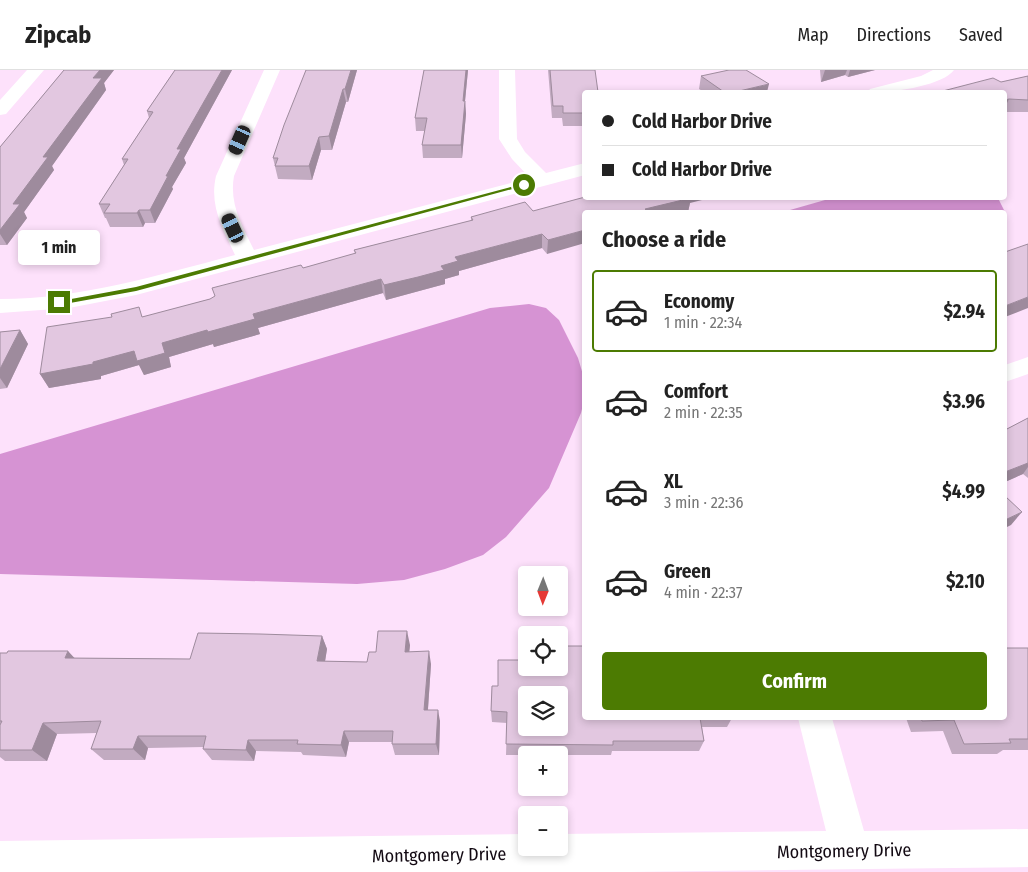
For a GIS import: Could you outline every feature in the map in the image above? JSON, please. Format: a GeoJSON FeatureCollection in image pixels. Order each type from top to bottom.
{"type":"FeatureCollection","features":[{"type":"Feature","properties":{"kind":"street"},"geometry":{"type":"LineString","coordinates":[[0,110],[36,70]]}},
{"type":"Feature","properties":{"kind":"street"},"geometry":{"type":"LineString","coordinates":[[248,259],[224,206],[222,186],[272,70]]}},
{"type":"Feature","properties":{"kind":"street"},"geometry":{"type":"LineString","coordinates":[[507,70],[508,139],[518,156],[542,180]]}},
{"type":"Feature","properties":{"kind":"street"},"geometry":{"type":"LineString","coordinates":[[884,90],[927,79],[946,70]]}},
{"type":"Feature","properties":{"kind":"street"},"geometry":{"type":"LineString","coordinates":[[0,306],[43,305],[90,298],[136,288],[582,170]]}},
{"type":"Feature","properties":{"kind":"street"},"geometry":{"type":"LineString","coordinates":[[1007,373],[1028,365]]}},
{"type":"Feature","properties":{"kind":"street"},"geometry":{"type":"LineString","coordinates":[[816,720],[850,851]]}},
{"type":"Feature","properties":{"kind":"street","name":"Montgomery Drive"},"geometry":{"type":"LineString","coordinates":[[0,860],[1028,848]]}},
{"type":"Feature","properties":{"kind":"shaded area"},"geometry":{"type":"Polygon","coordinates":[[[825,200],[999,200],[1004,210],[790,210],[825,200]]]}},
{"type":"Feature","properties":{"kind":"shaded area"},"geometry":{"type":"Polygon","coordinates":[[[529,304],[546,308],[559,320],[578,358],[582,371],[582,409],[549,488],[506,537],[483,555],[445,569],[404,580],[357,584],[0,574],[0,454],[490,308],[529,304]]]}},
{"type":"Feature","properties":{"kind":"building"},"geometry":{"type":"Polygon","coordinates":[[[64,70],[100,70],[93,78],[102,78],[43,157],[48,157],[13,204],[20,204],[0,230],[0,147],[64,70]]]}},
{"type":"Feature","properties":{"kind":"building"},"geometry":{"type":"Polygon","coordinates":[[[175,70],[222,70],[177,149],[181,149],[150,210],[139,210],[137,213],[104,213],[110,204],[99,204],[128,159],[122,159],[153,112],[147,111],[175,70]]]}},
{"type":"Feature","properties":{"kind":"building"},"geometry":{"type":"Polygon","coordinates":[[[306,70],[351,70],[345,89],[343,89],[329,136],[319,137],[309,166],[275,166],[278,158],[273,158],[306,70]]]}},
{"type":"Feature","properties":{"kind":"building"},"geometry":{"type":"Polygon","coordinates":[[[424,70],[466,70],[461,145],[422,145],[427,118],[415,118],[424,70]]]}},
{"type":"Feature","properties":{"kind":"building"},"geometry":{"type":"Polygon","coordinates":[[[550,70],[595,70],[598,90],[582,90],[582,113],[563,113],[563,106],[553,106],[550,70]]]}},
{"type":"Feature","properties":{"kind":"building"},"geometry":{"type":"Polygon","coordinates":[[[729,70],[746,70],[769,84],[744,90],[721,90],[701,76],[729,70]]]}},
{"type":"Feature","properties":{"kind":"building"},"geometry":{"type":"Polygon","coordinates":[[[1028,76],[1028,100],[1007,100],[1007,90],[947,90],[993,78],[1001,82],[1028,76]]]}},
{"type":"Feature","properties":{"kind":"building"},"geometry":{"type":"Polygon","coordinates":[[[582,198],[582,200],[683,200],[646,210],[582,210],[582,231],[548,240],[542,234],[455,257],[458,261],[441,266],[444,270],[384,285],[381,279],[253,314],[255,319],[162,343],[165,353],[137,361],[134,351],[93,362],[93,364],[40,374],[47,327],[112,317],[111,314],[139,307],[142,317],[210,299],[215,296],[212,288],[301,265],[303,268],[356,253],[354,250],[473,220],[471,217],[525,202],[533,211],[582,198]]]}},
{"type":"Feature","properties":{"kind":"building"},"geometry":{"type":"Polygon","coordinates":[[[1028,244],[1028,297],[1007,305],[1007,251],[1028,244]]]}},
{"type":"Feature","properties":{"kind":"building"},"geometry":{"type":"Polygon","coordinates":[[[20,330],[0,369],[0,332],[20,330]]]}},
{"type":"Feature","properties":{"kind":"building"},"geometry":{"type":"Polygon","coordinates":[[[1028,418],[1028,463],[1007,471],[1007,429],[1028,418]]]}},
{"type":"Feature","properties":{"kind":"building"},"geometry":{"type":"Polygon","coordinates":[[[1007,498],[1022,512],[1007,519],[1007,498]]]}},
{"type":"Feature","properties":{"kind":"building"},"geometry":{"type":"Polygon","coordinates":[[[378,631],[407,631],[405,652],[429,651],[424,710],[438,710],[436,744],[392,744],[393,731],[344,731],[341,745],[297,744],[298,740],[248,740],[246,750],[203,749],[206,736],[138,736],[133,749],[91,749],[101,721],[43,723],[32,750],[0,750],[0,725],[2,721],[0,721],[0,653],[7,653],[8,651],[68,651],[65,658],[190,659],[198,633],[260,634],[322,636],[317,661],[367,662],[369,652],[376,652],[378,631]]]}},
{"type":"Feature","properties":{"kind":"building"},"geometry":{"type":"Polygon","coordinates":[[[568,646],[582,646],[582,720],[700,720],[704,741],[613,741],[613,745],[506,744],[507,712],[491,711],[492,686],[498,686],[498,660],[518,660],[518,676],[568,676],[568,646]]]}},
{"type":"Feature","properties":{"kind":"building"},"geometry":{"type":"Polygon","coordinates":[[[1007,648],[1028,648],[1028,739],[1009,739],[1011,743],[964,744],[954,720],[1007,720],[1007,648]]]}},
{"type":"Feature","properties":{"kind":"building"},"geometry":{"type":"Polygon","coordinates":[[[922,720],[954,720],[922,721],[922,720]]]}},
{"type":"Feature","properties":{"kind":"route"},"geometry":{"type":"LineString","coordinates":[[59,302],[90,298],[136,288],[524,185]]}}]}
